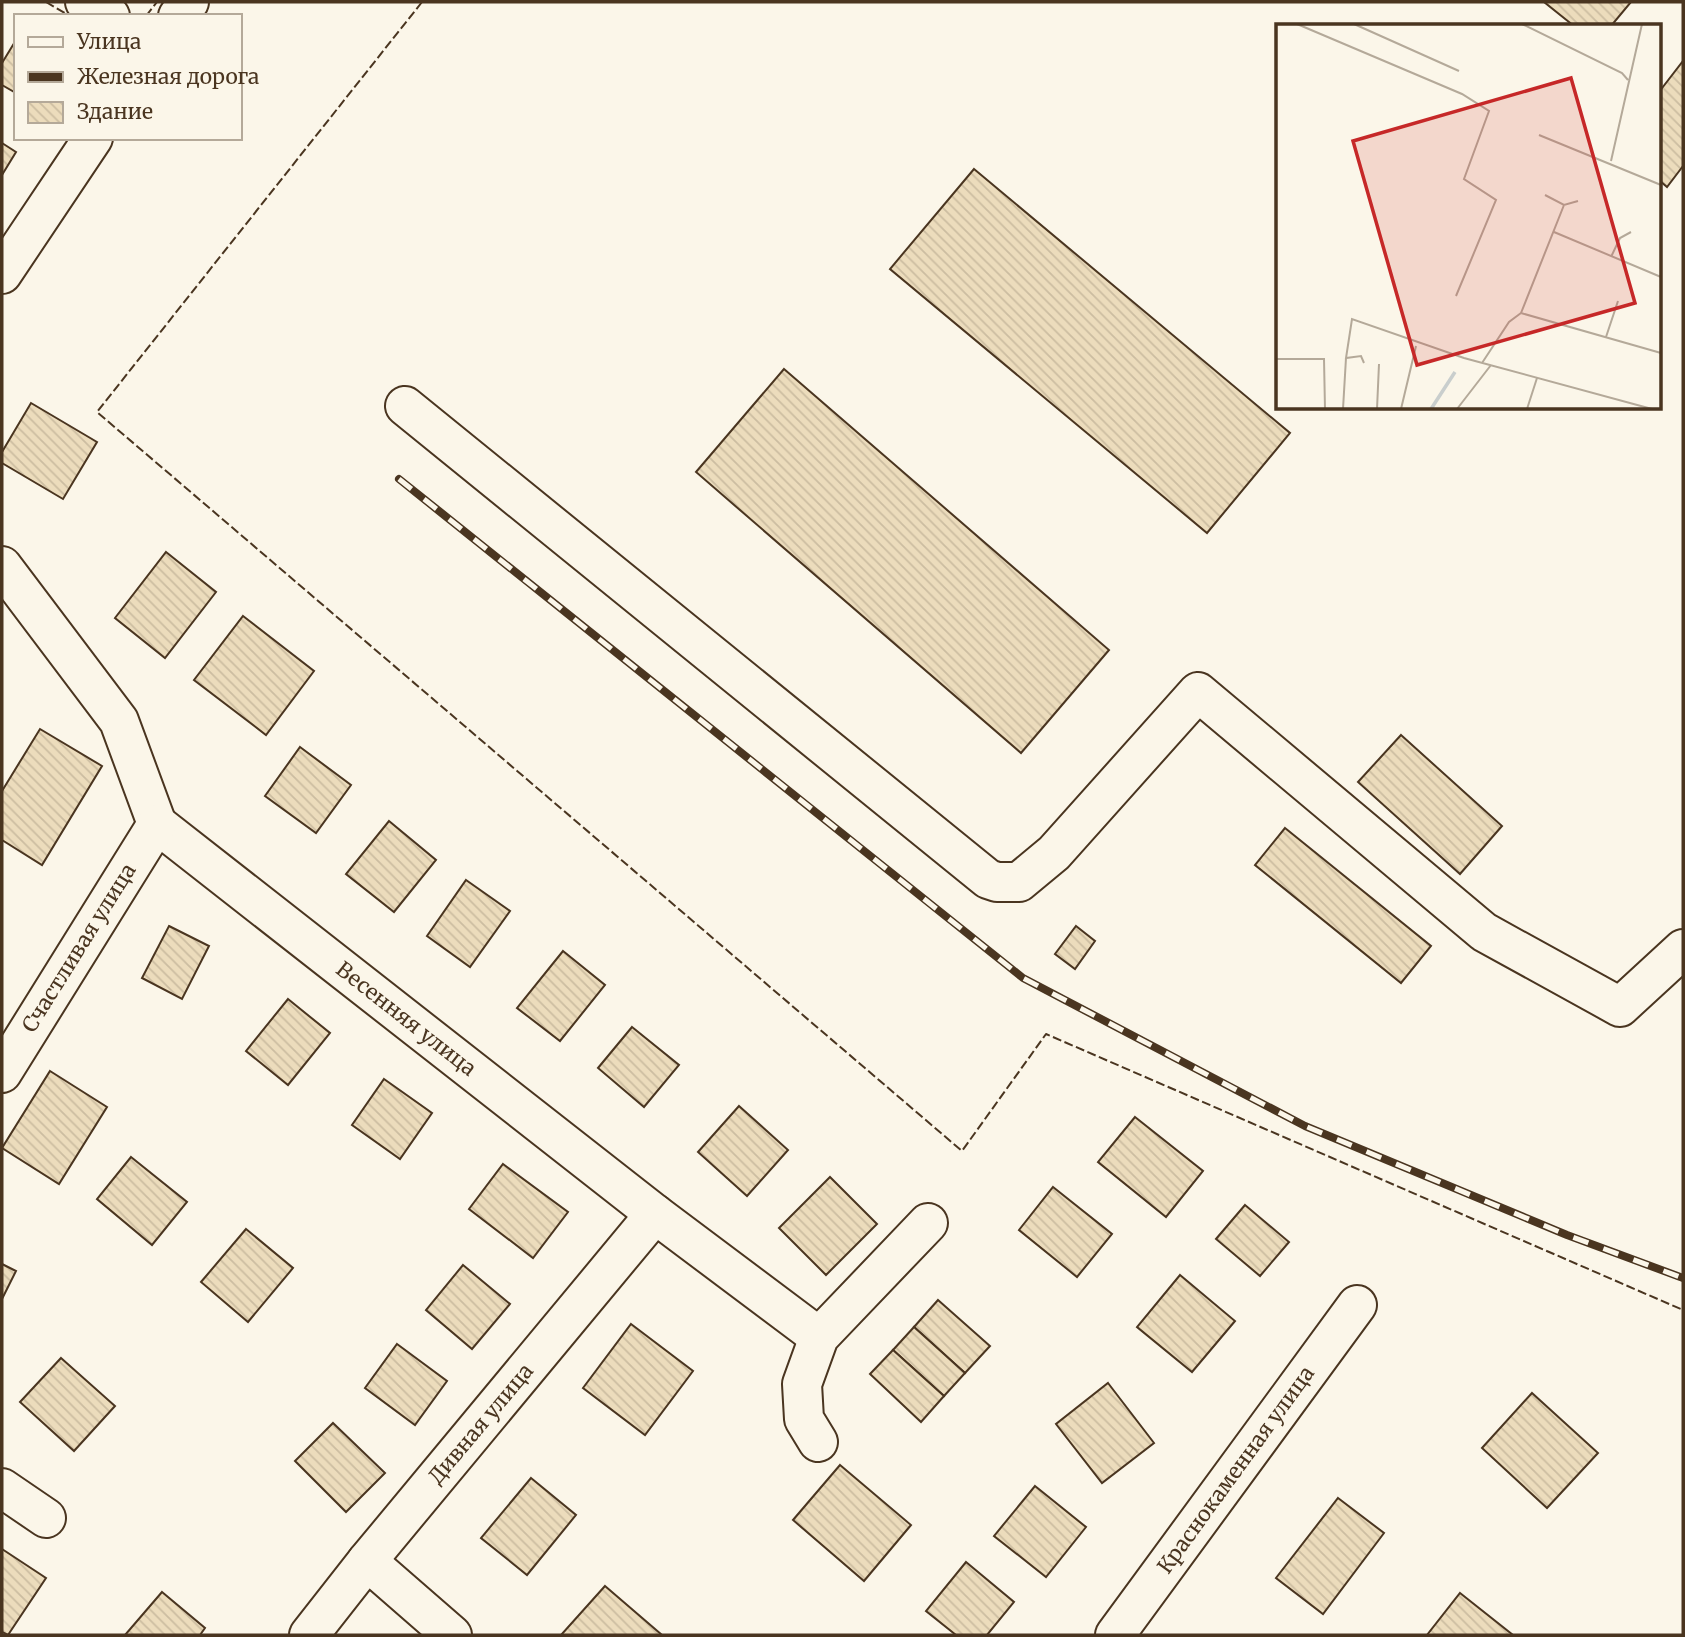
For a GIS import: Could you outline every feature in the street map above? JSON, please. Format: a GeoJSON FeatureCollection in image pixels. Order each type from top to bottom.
{"type":"FeatureCollection","features":[{"type":"Feature","properties":{"kind":"street"},"geometry":{"type":"LineString","coordinates":[[85,2],[106,14]]}},
{"type":"Feature","properties":{"kind":"street"},"geometry":{"type":"LineString","coordinates":[[2,274],[92,140]]}},
{"type":"Feature","properties":{"kind":"street"},"geometry":{"type":"LineString","coordinates":[[405,406],[988,879],[997,883],[1019,882],[1054,853],[1198,692],[1484,932],[1620,1007],[1683,949]]}},
{"type":"Feature","properties":{"kind":"street"},"geometry":{"type":"LineString","coordinates":[[2,566],[119,721],[157,824]]}},
{"type":"Feature","properties":{"kind":"street","name":"Счастливая улица"},"geometry":{"type":"LineString","coordinates":[[2,1073],[157,824]]}},
{"type":"Feature","properties":{"kind":"street","name":"Весенняя улица"},"geometry":{"type":"LineString","coordinates":[[157,824],[655,1214],[819,1337]]}},
{"type":"Feature","properties":{"kind":"street","name":"Дивная улица"},"geometry":{"type":"LineString","coordinates":[[309,1635],[366,1561],[655,1214]]}},
{"type":"Feature","properties":{"kind":"street"},"geometry":{"type":"LineString","coordinates":[[818,1442],[804,1419],[802,1384],[819,1337],[928,1223]]}},
{"type":"Feature","properties":{"kind":"street","name":"Краснокаменная улица"},"geometry":{"type":"LineString","coordinates":[[1115,1635],[1357,1306]]}},
{"type":"Feature","properties":{"kind":"street"},"geometry":{"type":"LineString","coordinates":[[2,1488],[46,1518]]}},
{"type":"Feature","properties":{"kind":"street"},"geometry":{"type":"LineString","coordinates":[[366,1561],[452,1635]]}},
{"type":"Feature","properties":{"kind":"building"},"geometry":{"type":"Polygon","coordinates":[[[1544,2],[1631,2],[1613,24],[1572,24],[1544,2]]]}},
{"type":"Feature","properties":{"kind":"building"},"geometry":{"type":"Polygon","coordinates":[[[14,43],[14,92],[2,85],[2,63],[14,43]]]}},
{"type":"Feature","properties":{"kind":"building"},"geometry":{"type":"Polygon","coordinates":[[[1683,61],[1683,166],[1667,187],[1660,181],[1660,91],[1683,61]]]}},
{"type":"Feature","properties":{"kind":"building"},"geometry":{"type":"Polygon","coordinates":[[[2,143],[16,152],[2,175],[2,143]]]}},
{"type":"Feature","properties":{"kind":"building"},"geometry":{"type":"Polygon","coordinates":[[[974,169],[1290,433],[1207,533],[890,269],[974,169]]]}},
{"type":"Feature","properties":{"kind":"building"},"geometry":{"type":"Polygon","coordinates":[[[784,369],[1109,650],[1021,753],[696,472],[784,369]]]}},
{"type":"Feature","properties":{"kind":"building"},"geometry":{"type":"Polygon","coordinates":[[[31,403],[97,442],[63,499],[2,463],[2,452],[31,403]]]}},
{"type":"Feature","properties":{"kind":"building"},"geometry":{"type":"Polygon","coordinates":[[[166,552],[216,592],[165,658],[115,618],[166,552]]]}},
{"type":"Feature","properties":{"kind":"building"},"geometry":{"type":"Polygon","coordinates":[[[243,616],[314,671],[266,735],[194,680],[243,616]]]}},
{"type":"Feature","properties":{"kind":"building"},"geometry":{"type":"Polygon","coordinates":[[[40,729],[102,766],[42,865],[2,840],[2,791],[40,729]]]}},
{"type":"Feature","properties":{"kind":"building"},"geometry":{"type":"Polygon","coordinates":[[[1401,735],[1502,826],[1460,874],[1358,782],[1401,735]]]}},
{"type":"Feature","properties":{"kind":"building"},"geometry":{"type":"Polygon","coordinates":[[[300,747],[351,785],[316,833],[265,796],[300,747]]]}},
{"type":"Feature","properties":{"kind":"building"},"geometry":{"type":"Polygon","coordinates":[[[389,821],[436,860],[394,912],[346,874],[389,821]]]}},
{"type":"Feature","properties":{"kind":"building"},"geometry":{"type":"Polygon","coordinates":[[[1285,828],[1431,946],[1401,983],[1255,865],[1285,828]]]}},
{"type":"Feature","properties":{"kind":"building"},"geometry":{"type":"Polygon","coordinates":[[[466,880],[510,911],[470,967],[427,936],[466,880]]]}},
{"type":"Feature","properties":{"kind":"building"},"geometry":{"type":"Polygon","coordinates":[[[169,926],[209,946],[182,999],[142,978],[169,926]]]}},
{"type":"Feature","properties":{"kind":"building"},"geometry":{"type":"Polygon","coordinates":[[[1076,926],[1095,941],[1075,969],[1055,954],[1076,926]]]}},
{"type":"Feature","properties":{"kind":"building"},"geometry":{"type":"Polygon","coordinates":[[[563,951],[605,985],[560,1041],[517,1008],[563,951]]]}},
{"type":"Feature","properties":{"kind":"building"},"geometry":{"type":"Polygon","coordinates":[[[288,999],[330,1033],[288,1085],[246,1051],[288,999]]]}},
{"type":"Feature","properties":{"kind":"building"},"geometry":{"type":"Polygon","coordinates":[[[632,1027],[679,1065],[644,1107],[598,1068],[632,1027]]]}},
{"type":"Feature","properties":{"kind":"building"},"geometry":{"type":"Polygon","coordinates":[[[50,1071],[107,1107],[59,1184],[2,1148],[50,1071]]]}},
{"type":"Feature","properties":{"kind":"building"},"geometry":{"type":"Polygon","coordinates":[[[384,1079],[432,1113],[400,1159],[352,1125],[384,1079]]]}},
{"type":"Feature","properties":{"kind":"building"},"geometry":{"type":"Polygon","coordinates":[[[739,1106],[788,1150],[747,1196],[698,1152],[739,1106]]]}},
{"type":"Feature","properties":{"kind":"building"},"geometry":{"type":"Polygon","coordinates":[[[1135,1117],[1203,1171],[1166,1217],[1098,1162],[1135,1117]]]}},
{"type":"Feature","properties":{"kind":"building"},"geometry":{"type":"Polygon","coordinates":[[[131,1157],[187,1202],[152,1245],[97,1199],[131,1157]]]}},
{"type":"Feature","properties":{"kind":"building"},"geometry":{"type":"Polygon","coordinates":[[[503,1164],[568,1212],[533,1258],[469,1209],[503,1164]]]}},
{"type":"Feature","properties":{"kind":"building"},"geometry":{"type":"Polygon","coordinates":[[[830,1177],[877,1224],[826,1275],[779,1228],[830,1177]]]}},
{"type":"Feature","properties":{"kind":"building"},"geometry":{"type":"Polygon","coordinates":[[[1053,1187],[1112,1234],[1077,1277],[1019,1230],[1053,1187]]]}},
{"type":"Feature","properties":{"kind":"building"},"geometry":{"type":"Polygon","coordinates":[[[1245,1205],[1289,1242],[1260,1276],[1216,1239],[1245,1205]]]}},
{"type":"Feature","properties":{"kind":"building"},"geometry":{"type":"Polygon","coordinates":[[[246,1229],[293,1268],[248,1322],[201,1282],[246,1229]]]}},
{"type":"Feature","properties":{"kind":"building"},"geometry":{"type":"Polygon","coordinates":[[[2,1264],[16,1271],[2,1299],[2,1264]]]}},
{"type":"Feature","properties":{"kind":"building"},"geometry":{"type":"Polygon","coordinates":[[[463,1265],[510,1304],[472,1349],[426,1310],[463,1265]]]}},
{"type":"Feature","properties":{"kind":"building"},"geometry":{"type":"Polygon","coordinates":[[[1180,1275],[1235,1321],[1192,1372],[1137,1327],[1180,1275]]]}},
{"type":"Feature","properties":{"kind":"building"},"geometry":{"type":"Polygon","coordinates":[[[938,1300],[990,1346],[965,1373],[914,1327],[938,1300]]]}},
{"type":"Feature","properties":{"kind":"building"},"geometry":{"type":"Polygon","coordinates":[[[631,1324],[693,1371],[645,1435],[583,1388],[631,1324]]]}},
{"type":"Feature","properties":{"kind":"building"},"geometry":{"type":"Polygon","coordinates":[[[914,1327],[965,1373],[944,1396],[893,1350],[914,1327]]]}},
{"type":"Feature","properties":{"kind":"building"},"geometry":{"type":"Polygon","coordinates":[[[397,1344],[447,1381],[415,1425],[365,1388],[397,1344]]]}},
{"type":"Feature","properties":{"kind":"building"},"geometry":{"type":"Polygon","coordinates":[[[893,1350],[944,1396],[921,1422],[870,1374],[893,1350]]]}},
{"type":"Feature","properties":{"kind":"building"},"geometry":{"type":"Polygon","coordinates":[[[61,1358],[115,1406],[74,1451],[20,1402],[61,1358]]]}},
{"type":"Feature","properties":{"kind":"building"},"geometry":{"type":"Polygon","coordinates":[[[1108,1383],[1154,1443],[1102,1483],[1056,1424],[1108,1383]]]}},
{"type":"Feature","properties":{"kind":"building"},"geometry":{"type":"Polygon","coordinates":[[[1532,1393],[1598,1453],[1547,1508],[1482,1448],[1532,1393]]]}},
{"type":"Feature","properties":{"kind":"building"},"geometry":{"type":"Polygon","coordinates":[[[333,1423],[385,1473],[346,1512],[295,1461],[333,1423]]]}},
{"type":"Feature","properties":{"kind":"building"},"geometry":{"type":"Polygon","coordinates":[[[840,1465],[911,1525],[864,1581],[793,1520],[840,1465]]]}},
{"type":"Feature","properties":{"kind":"building"},"geometry":{"type":"Polygon","coordinates":[[[531,1478],[576,1515],[527,1575],[481,1538],[531,1478]]]}},
{"type":"Feature","properties":{"kind":"building"},"geometry":{"type":"Polygon","coordinates":[[[1035,1486],[1086,1527],[1046,1577],[994,1536],[1035,1486]]]}},
{"type":"Feature","properties":{"kind":"building"},"geometry":{"type":"Polygon","coordinates":[[[1338,1498],[1384,1533],[1323,1614],[1276,1578],[1338,1498]]]}},
{"type":"Feature","properties":{"kind":"building"},"geometry":{"type":"Polygon","coordinates":[[[2,1549],[46,1578],[8,1635],[2,1632],[2,1549]]]}},
{"type":"Feature","properties":{"kind":"building"},"geometry":{"type":"Polygon","coordinates":[[[966,1562],[1014,1602],[987,1635],[956,1635],[926,1611],[966,1562]]]}},
{"type":"Feature","properties":{"kind":"building"},"geometry":{"type":"Polygon","coordinates":[[[605,1586],[662,1635],[561,1635],[605,1586]]]}},
{"type":"Feature","properties":{"kind":"building"},"geometry":{"type":"Polygon","coordinates":[[[162,1592],[205,1628],[200,1635],[125,1635],[162,1592]]]}},
{"type":"Feature","properties":{"kind":"building"},"geometry":{"type":"Polygon","coordinates":[[[1460,1593],[1513,1635],[1427,1635],[1460,1593]]]}},
{"type":"Feature","properties":{"kind":"railway"},"geometry":{"type":"LineString","coordinates":[[399,479],[1023,978],[1305,1126],[1567,1235],[1683,1278]]}},
{"type":"Feature","properties":{"kind":"fence"},"geometry":{"type":"LineString","coordinates":[[46,2],[67,14]]}},
{"type":"Feature","properties":{"kind":"fence"},"geometry":{"type":"LineString","coordinates":[[148,14],[157,2]]}},
{"type":"Feature","properties":{"kind":"fence"},"geometry":{"type":"LineString","coordinates":[[422,2],[97,412],[962,1151],[1046,1034],[1683,1310]]}}]}
